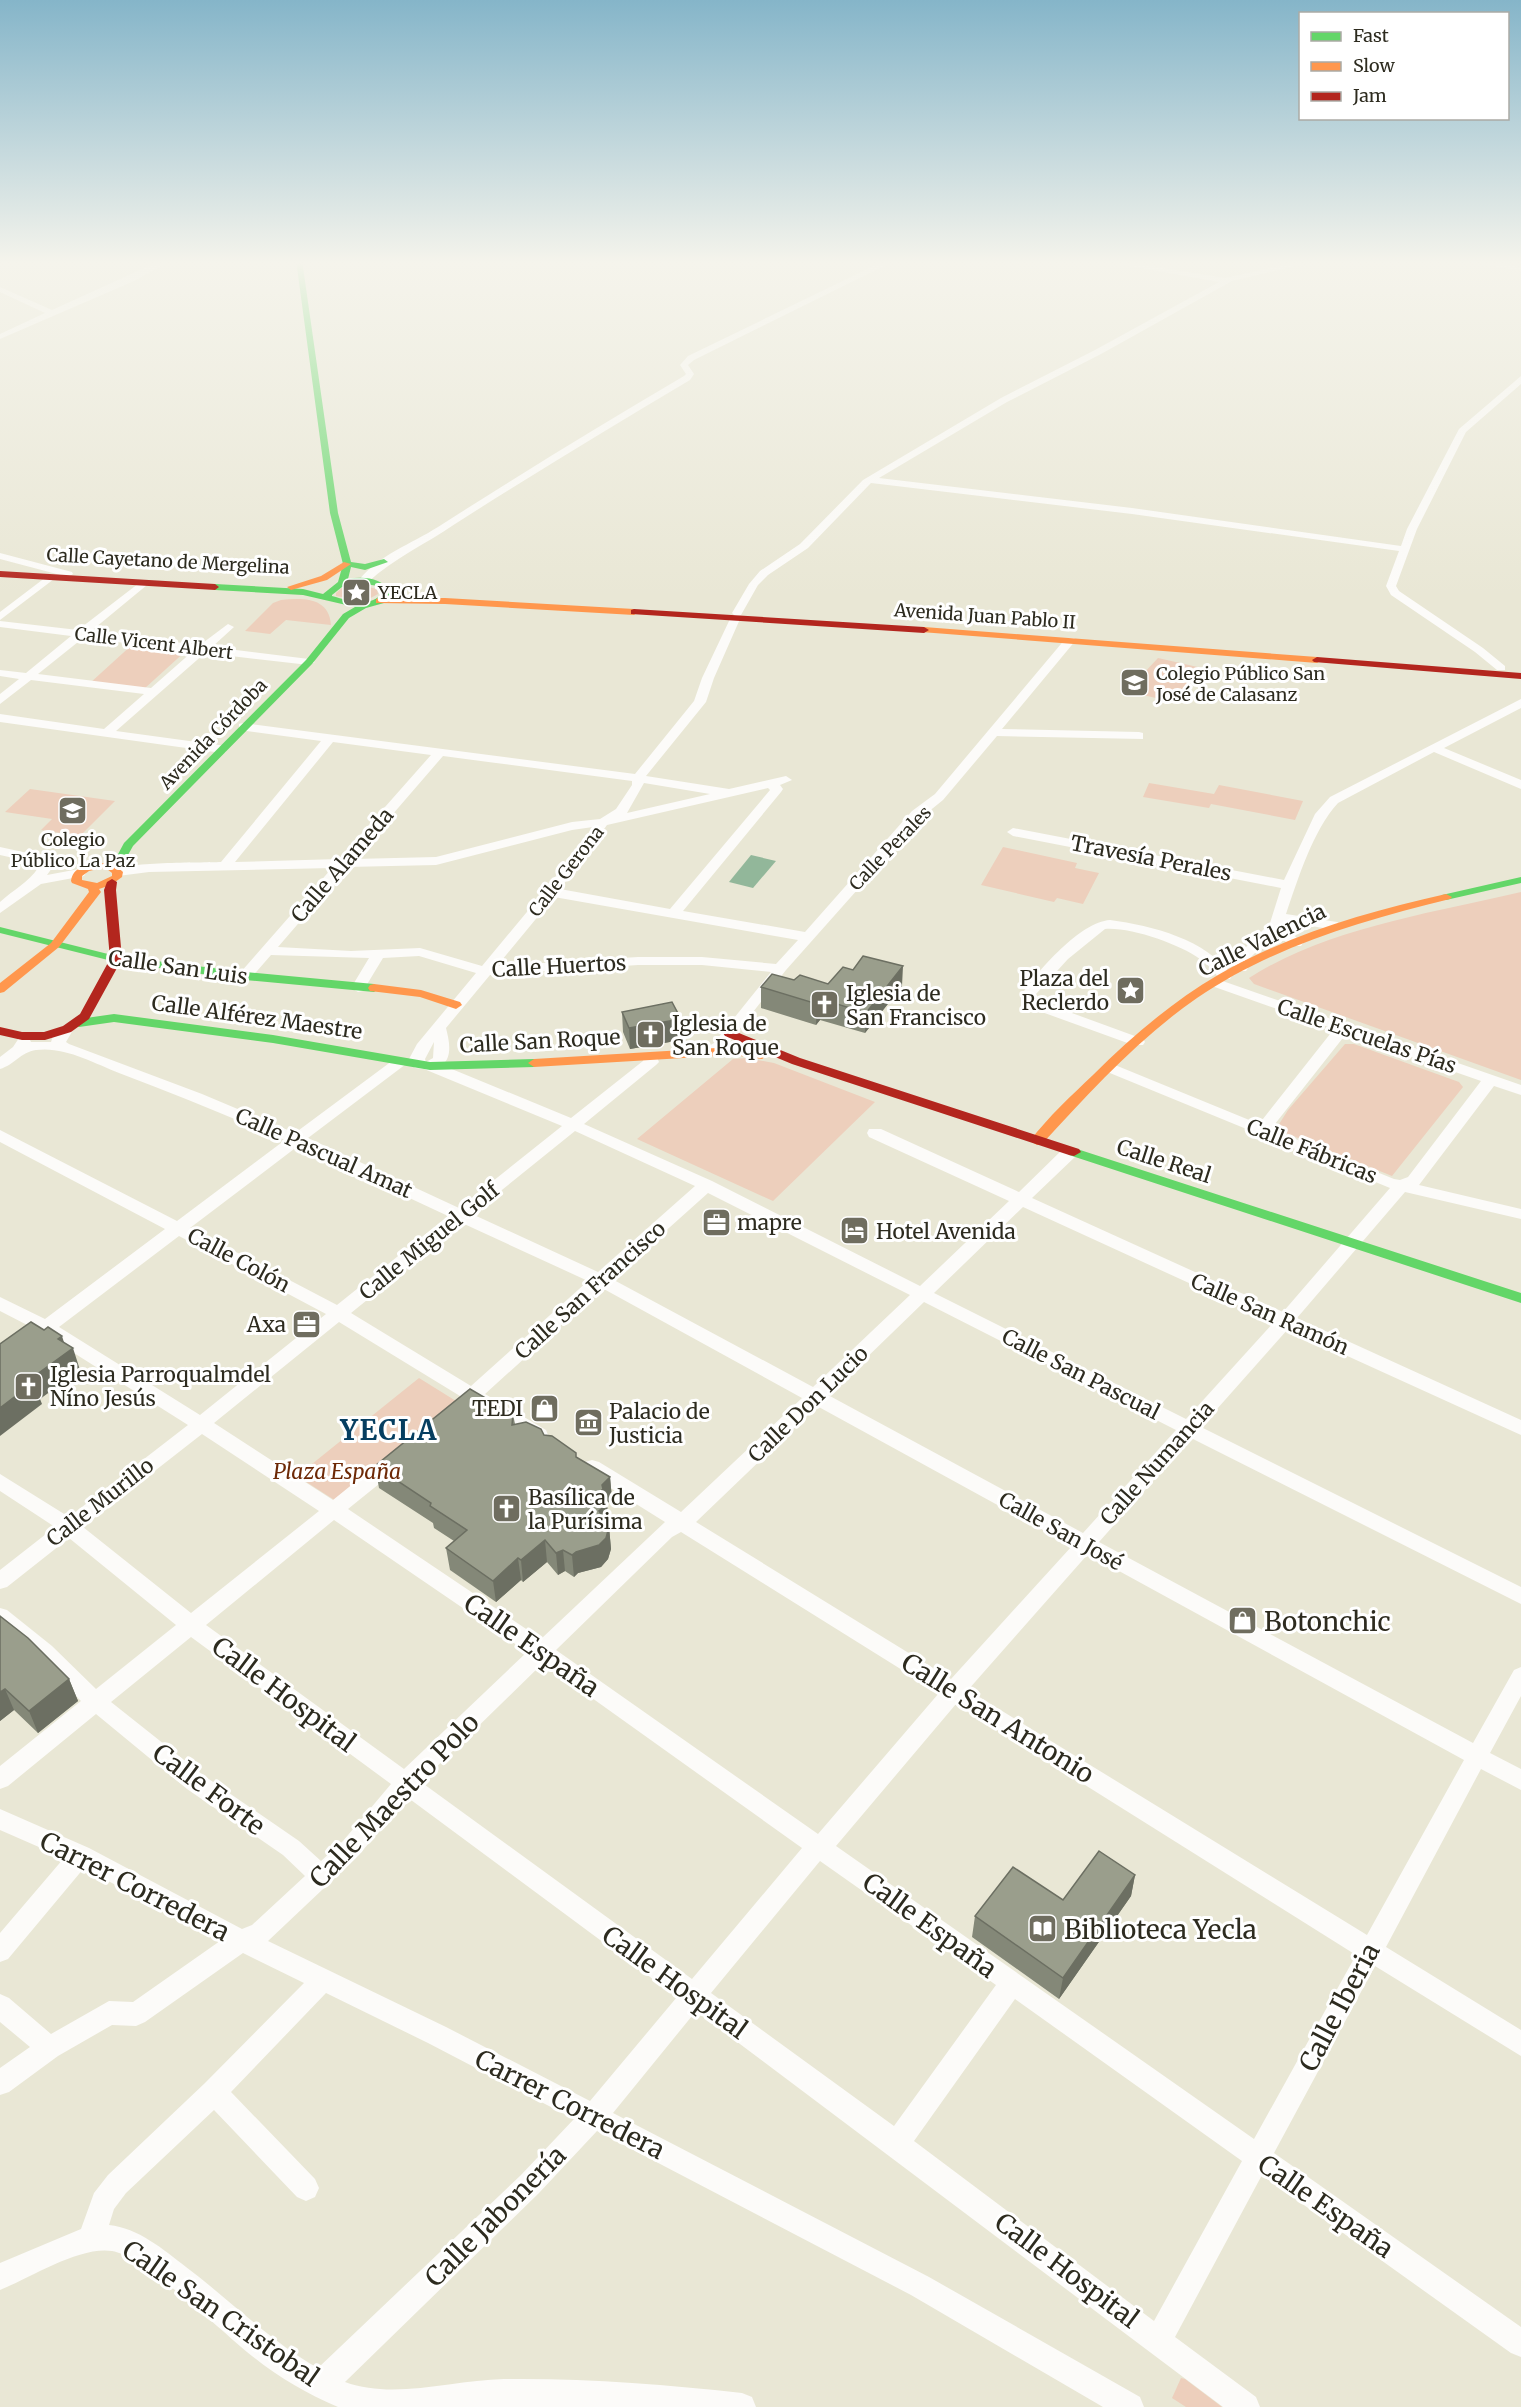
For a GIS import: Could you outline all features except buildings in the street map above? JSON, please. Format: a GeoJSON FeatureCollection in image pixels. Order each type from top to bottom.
{"type":"FeatureCollection","features":[{"type":"Feature","properties":{"kind":"main road"},"geometry":{"type":"LineString","coordinates":[[315,372],[334,513],[347,564],[345,577],[333,592]]}},
{"type":"Feature","properties":{"kind":"main road"},"geometry":{"type":"LineString","coordinates":[[347,564],[404,592],[447,598]]}},
{"type":"Feature","properties":{"kind":"main road"},"geometry":{"type":"LineString","coordinates":[[291,587],[324,578],[347,564],[365,567],[387,595],[372,603]]}},
{"type":"Feature","properties":{"kind":"main road","name":"Calle Cayetano de Mergelina"},"geometry":{"type":"LineString","coordinates":[[5,570],[291,587],[333,592]]}},
{"type":"Feature","properties":{"kind":"main road","name":"Calle Cayetano de Mergelina"},"geometry":{"type":"LineString","coordinates":[[5,570],[50,577],[333,592]]}},
{"type":"Feature","properties":{"kind":"main road"},"geometry":{"type":"LineString","coordinates":[[333,592],[375,577]]}},
{"type":"Feature","properties":{"kind":"main road"},"geometry":{"type":"LineString","coordinates":[[333,592],[347,606],[447,598]]}},
{"type":"Feature","properties":{"kind":"main road"},"geometry":{"type":"LineString","coordinates":[[333,592],[338,625]]}},
{"type":"Feature","properties":{"kind":"main road","name":"Avenida Juan Pablo II"},"geometry":{"type":"LineString","coordinates":[[447,598],[736,616],[1520,675]]}},
{"type":"Feature","properties":{"kind":"main road","name":"Avenida Córdoba"},"geometry":{"type":"LineString","coordinates":[[115,874],[126,848],[309,662],[338,625],[352,612],[372,603]]}},
{"type":"Feature","properties":{"kind":"main road","name":"Avenida Juan Pablo II"},"geometry":{"type":"LineString","coordinates":[[736,616],[1049,632],[1501,668],[1520,675]]}},
{"type":"Feature","properties":{"kind":"main road"},"geometry":{"type":"LineString","coordinates":[[115,874],[93,887],[81,885],[76,876],[98,866],[126,848]]}},
{"type":"Feature","properties":{"kind":"main road"},"geometry":{"type":"LineString","coordinates":[[98,866],[115,874]]}},
{"type":"Feature","properties":{"kind":"main road"},"geometry":{"type":"LineString","coordinates":[[72,1026],[116,959],[110,895],[115,874]]}},
{"type":"Feature","properties":{"kind":"main road","name":"Calle Valencia"},"geometry":{"type":"LineString","coordinates":[[1038,1142],[1110,1068],[1159,1023],[1220,979],[1337,926],[1416,903],[1521,880]]}},
{"type":"Feature","properties":{"kind":"main road"},"geometry":{"type":"LineString","coordinates":[[0,989],[55,945],[95,892],[93,887]]}},
{"type":"Feature","properties":{"kind":"main road","name":"Calle San Luis"},"geometry":{"type":"LineString","coordinates":[[0,930],[116,959],[245,976],[411,992],[456,1005]]}},
{"type":"Feature","properties":{"kind":"main road","name":"Calle Alférez Maestre"},"geometry":{"type":"LineString","coordinates":[[21,1044],[72,1026],[114,1018],[284,1040],[425,1065]]}},
{"type":"Feature","properties":{"kind":"main road"},"geometry":{"type":"LineString","coordinates":[[0,1031],[21,1044]]}},
{"type":"Feature","properties":{"kind":"main road"},"geometry":{"type":"LineString","coordinates":[[729,1033],[796,1061]]}},
{"type":"Feature","properties":{"kind":"main road","name":"Calle San Roque"},"geometry":{"type":"LineString","coordinates":[[425,1065],[479,1066],[707,1052],[748,1052],[796,1061]]}},
{"type":"Feature","properties":{"kind":"main road","name":"Calle Real"},"geometry":{"type":"LineString","coordinates":[[796,1061],[1521,1298]]}},
{"type":"Feature","properties":{"kind":"street"},"geometry":{"type":"LineString","coordinates":[[375,577],[429,537],[531,471],[687,378],[689,372]]}},
{"type":"Feature","properties":{"kind":"street","name":"Calle Gerona"},"geometry":{"type":"LineString","coordinates":[[425,1065],[440,1060],[442,1053],[439,1028],[456,1005],[551,892],[603,822],[621,812],[638,785],[638,778],[700,702],[708,678],[736,616],[754,584],[764,573],[804,546],[857,489],[869,480],[1004,400],[1058,372]]}},
{"type":"Feature","properties":{"kind":"street"},"geometry":{"type":"LineString","coordinates":[[1501,668],[1479,650],[1392,590],[1395,570],[1403,549],[1462,431],[1521,379]]}},
{"type":"Feature","properties":{"kind":"street"},"geometry":{"type":"LineString","coordinates":[[869,480],[1132,511],[1403,549]]}},
{"type":"Feature","properties":{"kind":"street"},"geometry":{"type":"LineString","coordinates":[[0,556],[5,570]]}},
{"type":"Feature","properties":{"kind":"street"},"geometry":{"type":"LineString","coordinates":[[0,617],[50,577]]}},
{"type":"Feature","properties":{"kind":"street"},"geometry":{"type":"LineString","coordinates":[[0,700],[142,583]]}},
{"type":"Feature","properties":{"kind":"street","name":"Calle Vicent Albert"},"geometry":{"type":"LineString","coordinates":[[0,624],[309,662]]}},
{"type":"Feature","properties":{"kind":"street"},"geometry":{"type":"LineString","coordinates":[[106,733],[228,627]]}},
{"type":"Feature","properties":{"kind":"street","name":"Calle Perales"},"geometry":{"type":"LineString","coordinates":[[707,1052],[719,1046],[808,937],[917,814],[939,797],[1070,640]]}},
{"type":"Feature","properties":{"kind":"street"},"geometry":{"type":"LineString","coordinates":[[0,673],[154,692]]}},
{"type":"Feature","properties":{"kind":"street"},"geometry":{"type":"LineString","coordinates":[[1241,968],[1239,961],[1244,954],[1277,921],[1289,885],[1321,814],[1334,800],[1521,703]]}},
{"type":"Feature","properties":{"kind":"street"},"geometry":{"type":"LineString","coordinates":[[0,718],[222,749]]}},
{"type":"Feature","properties":{"kind":"street"},"geometry":{"type":"LineString","coordinates":[[243,727],[638,778],[721,790],[726,794]]}},
{"type":"Feature","properties":{"kind":"street"},"geometry":{"type":"LineString","coordinates":[[992,732],[1139,736]]}},
{"type":"Feature","properties":{"kind":"street"},"geometry":{"type":"LineString","coordinates":[[225,866],[330,738]]}},
{"type":"Feature","properties":{"kind":"street"},"geometry":{"type":"LineString","coordinates":[[1434,748],[1515,778],[1521,785]]}},
{"type":"Feature","properties":{"kind":"street","name":"Calle Alameda"},"geometry":{"type":"LineString","coordinates":[[245,976],[439,753]]}},
{"type":"Feature","properties":{"kind":"street"},"geometry":{"type":"LineString","coordinates":[[126,848],[131,856],[149,866],[436,861],[572,826],[603,822],[786,780]]}},
{"type":"Feature","properties":{"kind":"street"},"geometry":{"type":"LineString","coordinates":[[675,912],[777,789],[769,783]]}},
{"type":"Feature","properties":{"kind":"street","name":"Travesía Perales"},"geometry":{"type":"LineString","coordinates":[[1014,832],[1289,885]]}},
{"type":"Feature","properties":{"kind":"street"},"geometry":{"type":"LineString","coordinates":[[0,851],[41,860],[76,876]]}},
{"type":"Feature","properties":{"kind":"street"},"geometry":{"type":"LineString","coordinates":[[37,881],[45,868],[41,860]]}},
{"type":"Feature","properties":{"kind":"street"},"geometry":{"type":"LineString","coordinates":[[115,874],[173,867]]}},
{"type":"Feature","properties":{"kind":"street"},"geometry":{"type":"LineString","coordinates":[[0,909],[20,891],[37,881],[76,876]]}},
{"type":"Feature","properties":{"kind":"street"},"geometry":{"type":"LineString","coordinates":[[551,892],[808,937]]}},
{"type":"Feature","properties":{"kind":"street"},"geometry":{"type":"LineString","coordinates":[[1277,921],[1337,926]]}},
{"type":"Feature","properties":{"kind":"street"},"geometry":{"type":"LineString","coordinates":[[1277,921],[1279,930],[1296,943]]}},
{"type":"Feature","properties":{"kind":"street"},"geometry":{"type":"LineString","coordinates":[[1138,1042],[1033,1004],[1029,994],[1045,974],[1097,927],[1110,924],[1131,927],[1199,952],[1211,960],[1220,979]]}},
{"type":"Feature","properties":{"kind":"street","name":"Calle Huertos"},"geometry":{"type":"LineString","coordinates":[[268,951],[342,955],[428,953],[485,971],[638,961],[710,962],[780,969]]}},
{"type":"Feature","properties":{"kind":"street"},"geometry":{"type":"LineString","coordinates":[[358,988],[379,953]]}},
{"type":"Feature","properties":{"kind":"street","name":"Calle Escuelas Pías"},"geometry":{"type":"LineString","coordinates":[[1220,979],[1343,1028],[1521,1090]]}},
{"type":"Feature","properties":{"kind":"street"},"geometry":{"type":"LineString","coordinates":[[64,1047],[58,1044],[58,1041],[72,1026]]}},
{"type":"Feature","properties":{"kind":"street"},"geometry":{"type":"LineString","coordinates":[[1262,1130],[1343,1028]]}},
{"type":"Feature","properties":{"kind":"street"},"geometry":{"type":"LineString","coordinates":[[0,1064],[21,1044]]}},
{"type":"Feature","properties":{"kind":"street","name":"Calle Pascual Amat"},"geometry":{"type":"LineString","coordinates":[[21,1044],[64,1047],[186,1093],[296,1139],[602,1281]]}},
{"type":"Feature","properties":{"kind":"street","name":"Calle Miguel Golf"},"geometry":{"type":"LineString","coordinates":[[201,1424],[651,1062],[650,1056]]}},
{"type":"Feature","properties":{"kind":"street"},"geometry":{"type":"LineString","coordinates":[[26,1343],[401,1061]]}},
{"type":"Feature","properties":{"kind":"street","name":"Calle San Pascual"},"geometry":{"type":"LineString","coordinates":[[425,1065],[572,1124],[706,1185],[1521,1596]]}},
{"type":"Feature","properties":{"kind":"street","name":"Calle Fábricas"},"geometry":{"type":"LineString","coordinates":[[1110,1068],[1401,1186],[1521,1214]]}},
{"type":"Feature","properties":{"kind":"street","name":"Calle Numancia"},"geometry":{"type":"LineString","coordinates":[[821,1846],[954,1691],[1285,1321],[1351,1242],[1401,1186],[1414,1181],[1491,1079]]}},
{"type":"Feature","properties":{"kind":"street","name":"Calle San Ramón"},"geometry":{"type":"LineString","coordinates":[[875,1133],[1521,1428]]}},
{"type":"Feature","properties":{"kind":"street","name":"Calle Colón"},"geometry":{"type":"LineString","coordinates":[[0,1135],[339,1314],[474,1395]]}},
{"type":"Feature","properties":{"kind":"street","name":"Calle Don Lucio"},"geometry":{"type":"LineString","coordinates":[[542,1651],[665,1532],[693,1515],[1070,1152]]}},
{"type":"Feature","properties":{"kind":"street","name":"Calle San Francisco"},"geometry":{"type":"LineString","coordinates":[[448,1416],[602,1281],[706,1185]]}},
{"type":"Feature","properties":{"kind":"street","name":"Calle San José"},"geometry":{"type":"LineString","coordinates":[[602,1281],[1521,1780]]}},
{"type":"Feature","properties":{"kind":"street","name":"Calle España"},"geometry":{"type":"LineString","coordinates":[[0,1303],[46,1327],[201,1424],[335,1511],[542,1651],[821,1846],[1011,1984],[1521,2343]]}},
{"type":"Feature","properties":{"kind":"street"},"geometry":{"type":"LineString","coordinates":[[474,1395],[553,1443]]}},
{"type":"Feature","properties":{"kind":"street","name":"Calle Murillo"},"geometry":{"type":"LineString","coordinates":[[0,1581],[201,1424]]}},
{"type":"Feature","properties":{"kind":"street"},"geometry":{"type":"LineString","coordinates":[[0,1779],[405,1453]]}},
{"type":"Feature","properties":{"kind":"street","name":"Calle San Antonio"},"geometry":{"type":"LineString","coordinates":[[573,1455],[1521,2044]]}},
{"type":"Feature","properties":{"kind":"street","name":"Calle Hospital"},"geometry":{"type":"LineString","coordinates":[[0,1481],[68,1527],[191,1625],[897,2144],[1159,2339],[1246,2407]]}},
{"type":"Feature","properties":{"kind":"street","name":"Calle Forte"},"geometry":{"type":"LineString","coordinates":[[0,1616],[45,1652],[96,1702],[195,1782],[291,1848],[320,1876]]}},
{"type":"Feature","properties":{"kind":"street","name":"Calle Maestro Polo"},"geometry":{"type":"LineString","coordinates":[[0,2083],[49,2048],[109,2013],[136,2013],[241,1940],[260,1933],[351,1848],[405,1784],[542,1651]]}},
{"type":"Feature","properties":{"kind":"street","name":"Calle Iberia"},"geometry":{"type":"LineString","coordinates":[[1159,2339],[1521,1676]]}},
{"type":"Feature","properties":{"kind":"street","name":"Carrer Corredera"},"geometry":{"type":"LineString","coordinates":[[0,1819],[81,1855],[241,1940],[324,1979],[594,2116],[920,2286],[1130,2407]]}},
{"type":"Feature","properties":{"kind":"street","name":"Calle Jabonería"},"geometry":{"type":"LineString","coordinates":[[321,2385],[530,2184],[594,2116],[692,1995],[810,1855],[821,1846]]}},
{"type":"Feature","properties":{"kind":"street"},"geometry":{"type":"LineString","coordinates":[[0,1951],[81,1855]]}},
{"type":"Feature","properties":{"kind":"street"},"geometry":{"type":"LineString","coordinates":[[0,2277],[91,2240],[103,2202],[111,2191],[214,2092],[324,1979]]}},
{"type":"Feature","properties":{"kind":"street"},"geometry":{"type":"LineString","coordinates":[[897,2144],[1011,1984]]}},
{"type":"Feature","properties":{"kind":"street"},"geometry":{"type":"LineString","coordinates":[[0,2006],[49,2048]]}},
{"type":"Feature","properties":{"kind":"street"},"geometry":{"type":"LineString","coordinates":[[214,2092],[306,2188]]}},
{"type":"Feature","properties":{"kind":"street","name":"Calle San Cristobal"},"geometry":{"type":"LineString","coordinates":[[91,2240],[117,2239],[137,2247],[262,2347],[321,2385],[355,2400],[402,2406],[499,2393],[627,2397],[742,2407]]}},
{"type":"Feature","properties":{"kind":"green space"},"geometry":{"type":"Polygon","coordinates":[[[355,584],[377,589],[378,594],[365,601],[336,596],[342,588],[355,584]]]}},
{"type":"Feature","properties":{"kind":"green space"},"geometry":{"type":"Polygon","coordinates":[[[298,599],[320,604],[329,616],[331,625],[286,620],[270,634],[245,631],[273,603],[298,599]]]}},
{"type":"Feature","properties":{"kind":"green space"},"geometry":{"type":"Polygon","coordinates":[[[134,643],[188,649],[144,689],[90,683],[134,643]]]}},
{"type":"Feature","properties":{"kind":"green space"},"geometry":{"type":"Polygon","coordinates":[[[1158,658],[1202,668],[1172,702],[1127,691],[1158,658]]]}},
{"type":"Feature","properties":{"kind":"green space"},"geometry":{"type":"Polygon","coordinates":[[[1149,783],[1214,794],[1219,785],[1303,801],[1295,820],[1211,804],[1209,808],[1143,797],[1149,783]]]}},
{"type":"Feature","properties":{"kind":"green space"},"geometry":{"type":"Polygon","coordinates":[[[30,789],[115,801],[80,836],[41,830],[52,819],[5,812],[30,789]]]}},
{"type":"Feature","properties":{"kind":"green space"},"geometry":{"type":"Polygon","coordinates":[[[1003,847],[1077,863],[1075,868],[1099,873],[1083,904],[1057,898],[1054,902],[981,885],[1003,847]]]}},
{"type":"Feature","properties":{"kind":"green space"},"geometry":{"type":"Polygon","coordinates":[[[1521,892],[1521,1080],[1254,984],[1249,978],[1312,946],[1346,934],[1416,915],[1521,892]]]}},
{"type":"Feature","properties":{"kind":"green space"},"geometry":{"type":"Polygon","coordinates":[[[1345,1044],[1354,1044],[1459,1082],[1463,1087],[1392,1176],[1276,1129],[1288,1110],[1345,1044]]]}},
{"type":"Feature","properties":{"kind":"green space"},"geometry":{"type":"Polygon","coordinates":[[[747,1058],[774,1063],[875,1102],[773,1201],[637,1139],[733,1059],[747,1058]]]}},
{"type":"Feature","properties":{"kind":"green space","name":"Plaza España"},"geometry":{"type":"Polygon","coordinates":[[[419,1378],[456,1401],[336,1501],[297,1476],[419,1378]]]}},
{"type":"Feature","properties":{"kind":"green space"},"geometry":{"type":"Polygon","coordinates":[[[1181,2378],[1222,2407],[1186,2407],[1172,2398],[1181,2378]]]}},
{"type":"Feature","properties":{"kind":"shaded area"},"geometry":{"type":"Polygon","coordinates":[[[751,855],[776,861],[753,888],[729,882],[751,855]]]}},
{"type":"Feature","properties":{"kind":"traffic: fast"},"geometry":{"type":"LineString","coordinates":[[315,372],[334,513],[347,564],[345,577],[341,584]]}},
{"type":"Feature","properties":{"kind":"traffic: fast"},"geometry":{"type":"LineString","coordinates":[[347,564],[365,567],[384,562]]}},
{"type":"Feature","properties":{"kind":"traffic: fast"},"geometry":{"type":"LineString","coordinates":[[215,587],[303,592],[360,606],[381,601],[388,592],[381,584],[359,580],[339,585],[327,594],[328,598]]}},
{"type":"Feature","properties":{"kind":"traffic: fast"},"geometry":{"type":"LineString","coordinates":[[115,869],[128,845],[309,662],[346,616],[365,605]]}},
{"type":"Feature","properties":{"kind":"traffic: fast"},"geometry":{"type":"LineString","coordinates":[[1446,897],[1521,880]]}},
{"type":"Feature","properties":{"kind":"traffic: fast"},"geometry":{"type":"LineString","coordinates":[[0,930],[116,959],[245,976],[374,988]]}},
{"type":"Feature","properties":{"kind":"traffic: fast"},"geometry":{"type":"LineString","coordinates":[[79,1023],[114,1018],[273,1039],[430,1066],[534,1063]]}},
{"type":"Feature","properties":{"kind":"traffic: fast"},"geometry":{"type":"LineString","coordinates":[[1074,1152],[1521,1298]]}},
{"type":"Feature","properties":{"kind":"traffic: slow"},"geometry":{"type":"LineString","coordinates":[[291,587],[324,578],[347,564]]}},
{"type":"Feature","properties":{"kind":"traffic: slow"},"geometry":{"type":"LineString","coordinates":[[379,601],[445,601],[634,612]]}},
{"type":"Feature","properties":{"kind":"traffic: slow"},"geometry":{"type":"LineString","coordinates":[[924,630],[1317,660]]}},
{"type":"Feature","properties":{"kind":"traffic: slow"},"geometry":{"type":"LineString","coordinates":[[98,866],[110,866],[118,872],[117,877],[97,886],[86,886],[76,881],[77,875],[86,868],[98,866]]}},
{"type":"Feature","properties":{"kind":"traffic: slow"},"geometry":{"type":"LineString","coordinates":[[0,989],[55,945],[95,892],[93,887]]}},
{"type":"Feature","properties":{"kind":"traffic: slow"},"geometry":{"type":"LineString","coordinates":[[1037,1141],[1092,1083],[1151,1028],[1193,996],[1222,978],[1252,961],[1315,934],[1347,923],[1446,897]]}},
{"type":"Feature","properties":{"kind":"traffic: slow"},"geometry":{"type":"LineString","coordinates":[[374,988],[421,994],[456,1005]]}},
{"type":"Feature","properties":{"kind":"traffic: slow"},"geometry":{"type":"LineString","coordinates":[[534,1063],[733,1051],[762,1055]]}},
{"type":"Feature","properties":{"kind":"traffic: jam"},"geometry":{"type":"LineString","coordinates":[[0,574],[215,587]]}},
{"type":"Feature","properties":{"kind":"traffic: jam"},"geometry":{"type":"LineString","coordinates":[[634,612],[924,630]]}},
{"type":"Feature","properties":{"kind":"traffic: jam"},"geometry":{"type":"LineString","coordinates":[[1317,660],[1521,676]]}},
{"type":"Feature","properties":{"kind":"traffic: jam"},"geometry":{"type":"LineString","coordinates":[[0,1031],[22,1036],[45,1036],[67,1029],[85,1016],[116,959],[110,890],[112,882]]}},
{"type":"Feature","properties":{"kind":"traffic: jam"},"geometry":{"type":"LineString","coordinates":[[729,1033],[796,1061],[1074,1152]]}},
{"type":"Feature","properties":{"kind":"place","name":"YECLA"},"geometry":{"type":"Point","coordinates":[357,592]}},
{"type":"Feature","properties":{"kind":"place","name":"Colegio Público San José de Calasanz"},"geometry":{"type":"Point","coordinates":[1135,683]}},
{"type":"Feature","properties":{"kind":"place","name":"Colegio Público La Paz"},"geometry":{"type":"Point","coordinates":[73,810]}},
{"type":"Feature","properties":{"kind":"place","name":"Plaza del Reclerdo"},"geometry":{"type":"Point","coordinates":[1130,990]}},
{"type":"Feature","properties":{"kind":"place","name":"Iglesia de San Francisco"},"geometry":{"type":"Point","coordinates":[825,1005]}},
{"type":"Feature","properties":{"kind":"place","name":"Iglesia de San Roque"},"geometry":{"type":"Point","coordinates":[651,1035]}},
{"type":"Feature","properties":{"kind":"place","name":"mapre"},"geometry":{"type":"Point","coordinates":[716,1222]}},
{"type":"Feature","properties":{"kind":"place","name":"Hotel Avenida"},"geometry":{"type":"Point","coordinates":[855,1231]}},
{"type":"Feature","properties":{"kind":"place","name":"Axa"},"geometry":{"type":"Point","coordinates":[307,1324]}},
{"type":"Feature","properties":{"kind":"place","name":"Iglesia Parroqualmdel Níno Jesús"},"geometry":{"type":"Point","coordinates":[29,1386]}},
{"type":"Feature","properties":{"kind":"place","name":"TEDI"},"geometry":{"type":"Point","coordinates":[544,1408]}},
{"type":"Feature","properties":{"kind":"place","name":"Palacio de Justicia"},"geometry":{"type":"Point","coordinates":[588,1423]}},
{"type":"Feature","properties":{"kind":"place","name":"Basílica de la Purísima"},"geometry":{"type":"Point","coordinates":[507,1509]}},
{"type":"Feature","properties":{"kind":"place","name":"Botonchic"},"geometry":{"type":"Point","coordinates":[1243,1621]}},
{"type":"Feature","properties":{"kind":"place","name":"Biblioteca Yecla"},"geometry":{"type":"Point","coordinates":[1043,1929]}},
{"type":"Feature","properties":{"kind":"district","name":"YECLA"},"geometry":{"type":"Point","coordinates":[389,1430]}}]}
